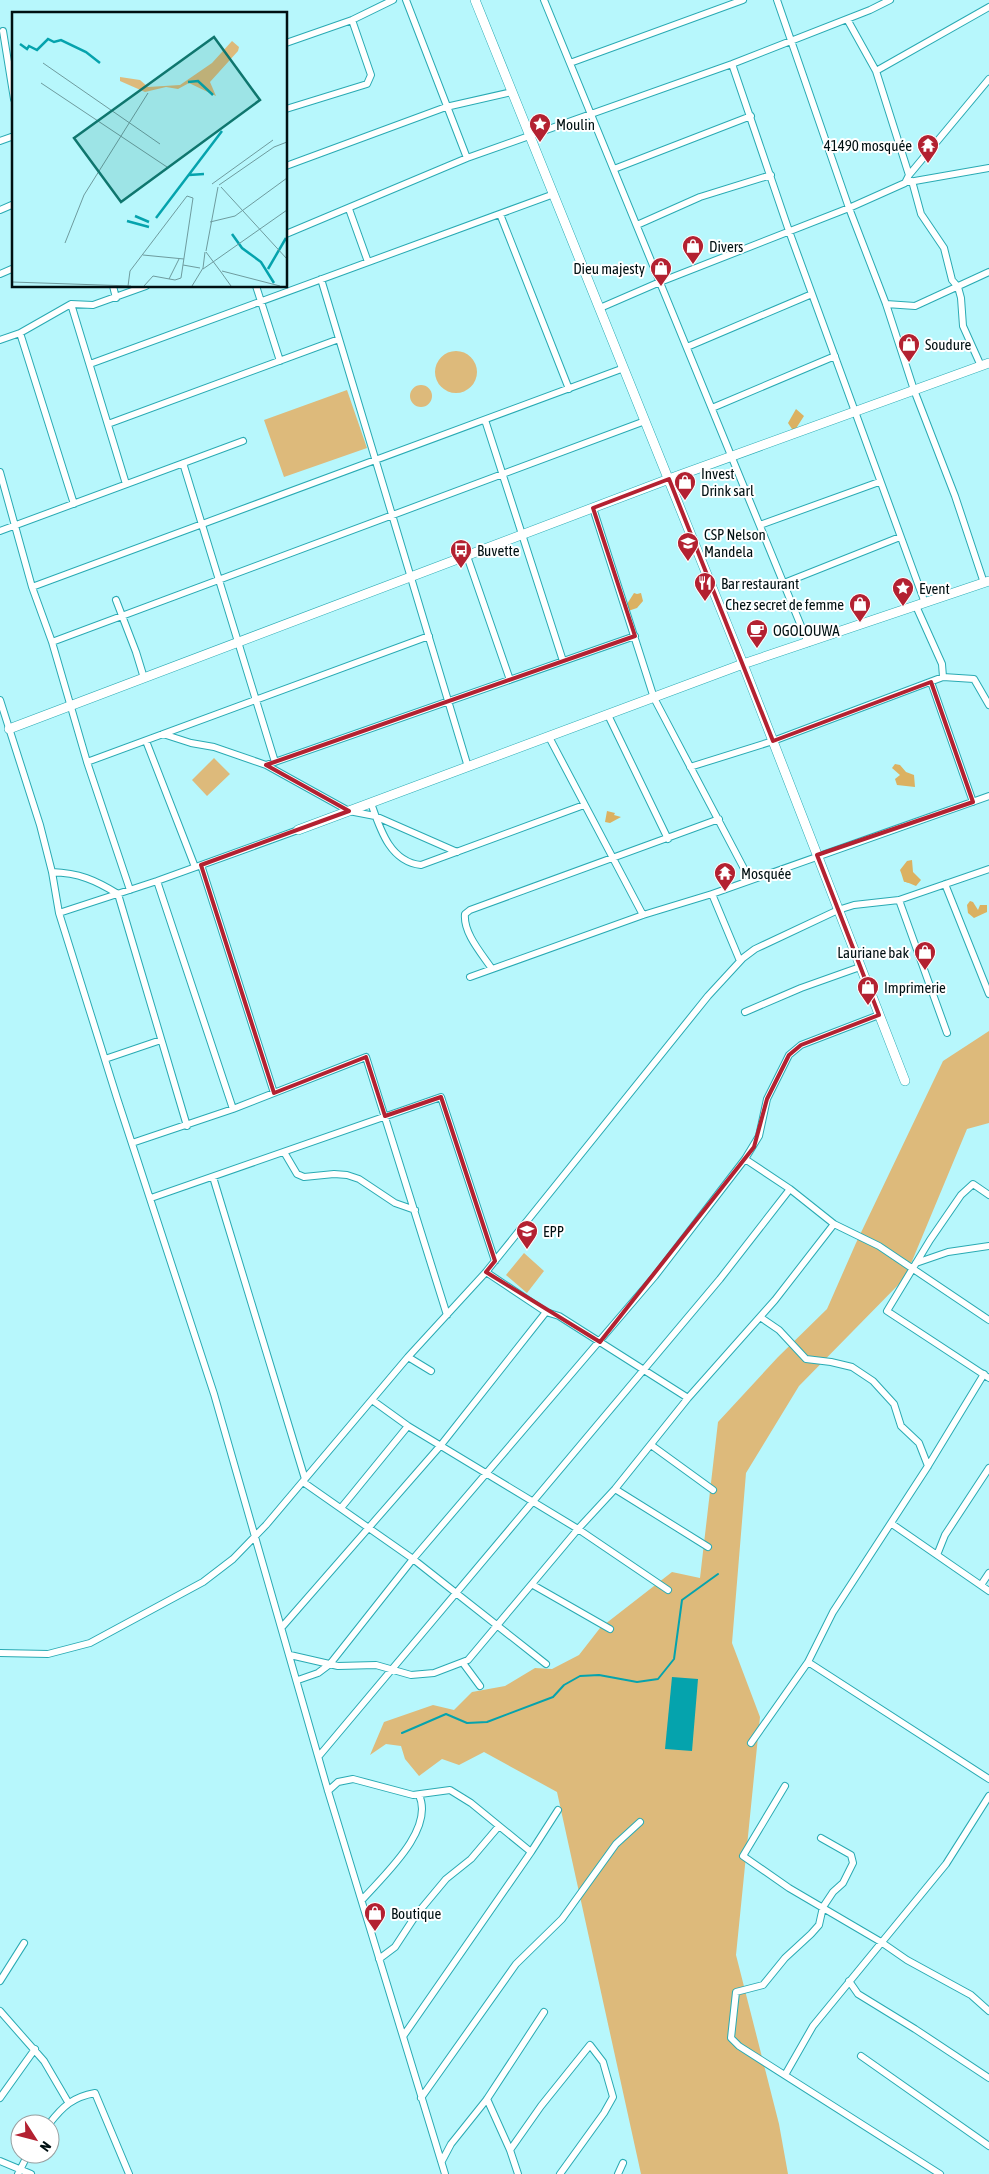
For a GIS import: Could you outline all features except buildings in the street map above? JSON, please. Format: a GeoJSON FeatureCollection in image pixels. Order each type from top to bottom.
{"type":"FeatureCollection","features":[{"type":"Feature","properties":{"kind":"street"},"geometry":{"type":"LineString","coordinates":[[288,42],[352,20],[393,0]]}},
{"type":"Feature","properties":{"kind":"street"},"geometry":{"type":"LineString","coordinates":[[406,0],[467,158]]}},
{"type":"Feature","properties":{"kind":"street"},"geometry":{"type":"LineString","coordinates":[[475,0],[743,664],[905,1081]]}},
{"type":"Feature","properties":{"kind":"street"},"geometry":{"type":"LineString","coordinates":[[544,0],[808,643]]}},
{"type":"Feature","properties":{"kind":"street"},"geometry":{"type":"LineString","coordinates":[[570,63],[742,0]]}},
{"type":"Feature","properties":{"kind":"street"},"geometry":{"type":"LineString","coordinates":[[60,913],[157,881],[298,830],[743,664],[986,582],[914,390],[886,304],[849,208],[777,0]]}},
{"type":"Feature","properties":{"kind":"street"},"geometry":{"type":"LineString","coordinates":[[288,233],[467,158],[531,137],[732,64],[890,0]]}},
{"type":"Feature","properties":{"kind":"street"},"geometry":{"type":"LineString","coordinates":[[876,71],[989,7]]}},
{"type":"Feature","properties":{"kind":"street"},"geometry":{"type":"LineString","coordinates":[[9,729],[669,479],[985,364],[963,326],[962,306],[958,287],[952,280],[944,248],[921,214],[876,71],[847,19]]}},
{"type":"Feature","properties":{"kind":"street"},"geometry":{"type":"LineString","coordinates":[[288,108],[367,84],[370,81],[371,75],[352,20]]}},
{"type":"Feature","properties":{"kind":"street"},"geometry":{"type":"LineString","coordinates":[[3,31],[12,87]]}},
{"type":"Feature","properties":{"kind":"street"},"geometry":{"type":"LineString","coordinates":[[732,64],[772,175],[789,231],[900,537],[942,664],[943,677]]}},
{"type":"Feature","properties":{"kind":"street"},"geometry":{"type":"LineString","coordinates":[[909,180],[989,79]]}},
{"type":"Feature","properties":{"kind":"street"},"geometry":{"type":"LineString","coordinates":[[288,165],[446,107],[512,92]]}},
{"type":"Feature","properties":{"kind":"street"},"geometry":{"type":"LineString","coordinates":[[614,169],[751,116]]}},
{"type":"Feature","properties":{"kind":"street"},"geometry":{"type":"LineString","coordinates":[[0,141],[12,137]]}},
{"type":"Feature","properties":{"kind":"street"},"geometry":{"type":"LineString","coordinates":[[600,308],[660,282],[849,208],[909,180],[989,168]]}},
{"type":"Feature","properties":{"kind":"street"},"geometry":{"type":"LineString","coordinates":[[637,225],[700,197],[772,175]]}},
{"type":"Feature","properties":{"kind":"street"},"geometry":{"type":"LineString","coordinates":[[90,364],[554,194]]}},
{"type":"Feature","properties":{"kind":"street"},"geometry":{"type":"LineString","coordinates":[[0,210],[12,205]]}},
{"type":"Feature","properties":{"kind":"street"},"geometry":{"type":"LineString","coordinates":[[349,209],[368,262]]}},
{"type":"Feature","properties":{"kind":"street"},"geometry":{"type":"LineString","coordinates":[[500,214],[569,389]]}},
{"type":"Feature","properties":{"kind":"street"},"geometry":{"type":"LineString","coordinates":[[0,274],[12,269]]}},
{"type":"Feature","properties":{"kind":"street"},"geometry":{"type":"LineString","coordinates":[[886,304],[915,306],[989,272]]}},
{"type":"Feature","properties":{"kind":"street"},"geometry":{"type":"LineString","coordinates":[[321,279],[468,767]]}},
{"type":"Feature","properties":{"kind":"street"},"geometry":{"type":"LineString","coordinates":[[114,288],[116,298]]}},
{"type":"Feature","properties":{"kind":"street"},"geometry":{"type":"LineString","coordinates":[[0,340],[20,333],[71,304],[93,305],[141,288]]}},
{"type":"Feature","properties":{"kind":"street"},"geometry":{"type":"LineString","coordinates":[[257,288],[280,361]]}},
{"type":"Feature","properties":{"kind":"street"},"geometry":{"type":"LineString","coordinates":[[687,347],[812,294]]}},
{"type":"Feature","properties":{"kind":"street"},"geometry":{"type":"LineString","coordinates":[[71,304],[126,484]]}},
{"type":"Feature","properties":{"kind":"street"},"geometry":{"type":"LineString","coordinates":[[20,333],[74,504]]}},
{"type":"Feature","properties":{"kind":"street"},"geometry":{"type":"LineString","coordinates":[[108,424],[339,339]]}},
{"type":"Feature","properties":{"kind":"street"},"geometry":{"type":"LineString","coordinates":[[712,408],[835,356]]}},
{"type":"Feature","properties":{"kind":"street"},"geometry":{"type":"LineString","coordinates":[[32,587],[624,368]]}},
{"type":"Feature","properties":{"kind":"street"},"geometry":{"type":"LineString","coordinates":[[486,420],[563,661]]}},
{"type":"Feature","properties":{"kind":"street"},"geometry":{"type":"LineString","coordinates":[[52,642],[645,422]]}},
{"type":"Feature","properties":{"kind":"street"},"geometry":{"type":"LineString","coordinates":[[0,532],[242,441]]}},
{"type":"Feature","properties":{"kind":"street"},"geometry":{"type":"LineString","coordinates":[[184,463],[275,762]]}},
{"type":"Feature","properties":{"kind":"street"},"geometry":{"type":"LineString","coordinates":[[0,472],[32,587],[52,642],[72,705],[87,762],[130,890]]}},
{"type":"Feature","properties":{"kind":"street"},"geometry":{"type":"LineString","coordinates":[[760,524],[880,482]]}},
{"type":"Feature","properties":{"kind":"street"},"geometry":{"type":"LineString","coordinates":[[594,508],[654,698],[750,880]]}},
{"type":"Feature","properties":{"kind":"street"},"geometry":{"type":"LineString","coordinates":[[784,583],[900,537]]}},
{"type":"Feature","properties":{"kind":"street"},"geometry":{"type":"LineString","coordinates":[[467,556],[510,680]]}},
{"type":"Feature","properties":{"kind":"street"},"geometry":{"type":"LineString","coordinates":[[116,600],[144,678]]}},
{"type":"Feature","properties":{"kind":"street"},"geometry":{"type":"LineString","coordinates":[[87,762],[429,636]]}},
{"type":"Feature","properties":{"kind":"street"},"geometry":{"type":"LineString","coordinates":[[266,765],[634,636]]}},
{"type":"Feature","properties":{"kind":"street"},"geometry":{"type":"LineString","coordinates":[[690,767],[773,741],[943,677],[974,679],[989,705]]}},
{"type":"Feature","properties":{"kind":"street"},"geometry":{"type":"LineString","coordinates":[[931,682],[973,802]]}},
{"type":"Feature","properties":{"kind":"street"},"geometry":{"type":"LineString","coordinates":[[0,700],[52,872],[60,913],[105,1059],[214,1394],[298,1680],[328,1791],[445,2174]]}},
{"type":"Feature","properties":{"kind":"street"},"geometry":{"type":"LineString","coordinates":[[608,715],[668,839]]}},
{"type":"Feature","properties":{"kind":"street"},"geometry":{"type":"LineString","coordinates":[[164,734],[191,743],[214,747],[266,765],[349,811],[375,816],[458,852]]}},
{"type":"Feature","properties":{"kind":"street"},"geometry":{"type":"LineString","coordinates":[[549,737],[643,915]]}},
{"type":"Feature","properties":{"kind":"street"},"geometry":{"type":"LineString","coordinates":[[146,741],[198,866],[274,1093]]}},
{"type":"Feature","properties":{"kind":"street"},"geometry":{"type":"LineString","coordinates":[[470,977],[643,915],[712,894],[817,855],[989,796]]}},
{"type":"Feature","properties":{"kind":"street"},"geometry":{"type":"LineString","coordinates":[[371,803],[389,845],[400,858],[412,864],[421,865],[584,805]]}},
{"type":"Feature","properties":{"kind":"street"},"geometry":{"type":"LineString","coordinates":[[492,969],[470,935],[464,920],[465,914],[470,910],[719,819]]}},
{"type":"Feature","properties":{"kind":"street"},"geometry":{"type":"LineString","coordinates":[[0,1653],[48,1654],[90,1643],[204,1582],[226,1565],[256,1535],[408,1357],[486,1272],[708,996],[740,961],[755,950],[838,910],[854,905],[899,900],[989,869]]}},
{"type":"Feature","properties":{"kind":"street"},"geometry":{"type":"LineString","coordinates":[[52,872],[73,873],[88,877],[118,894],[187,1126]]}},
{"type":"Feature","properties":{"kind":"street"},"geometry":{"type":"LineString","coordinates":[[157,881],[233,1109]]}},
{"type":"Feature","properties":{"kind":"street"},"geometry":{"type":"LineString","coordinates":[[945,884],[989,994]]}},
{"type":"Feature","properties":{"kind":"street"},"geometry":{"type":"LineString","coordinates":[[712,894],[740,961]]}},
{"type":"Feature","properties":{"kind":"street"},"geometry":{"type":"LineString","coordinates":[[899,900],[946,1033]]}},
{"type":"Feature","properties":{"kind":"street"},"geometry":{"type":"LineString","coordinates":[[745,1012],[801,988],[860,967]]}},
{"type":"Feature","properties":{"kind":"street"},"geometry":{"type":"LineString","coordinates":[[298,1680],[318,1673],[330,1664],[413,1559],[655,1276],[745,1159],[760,1136],[767,1099],[783,1065],[794,1050],[879,1015]]}},
{"type":"Feature","properties":{"kind":"street"},"geometry":{"type":"LineString","coordinates":[[105,1059],[162,1040]]}},
{"type":"Feature","properties":{"kind":"street"},"geometry":{"type":"LineString","coordinates":[[132,1143],[187,1126],[366,1057],[448,1315]]}},
{"type":"Feature","properties":{"kind":"street"},"geometry":{"type":"LineString","coordinates":[[151,1198],[441,1097],[495,1261]]}},
{"type":"Feature","properties":{"kind":"street"},"geometry":{"type":"LineString","coordinates":[[284,1152],[297,1174],[304,1177],[334,1174],[347,1175],[359,1179],[395,1203],[415,1210]]}},
{"type":"Feature","properties":{"kind":"street"},"geometry":{"type":"LineString","coordinates":[[745,1159],[790,1189],[834,1224],[879,1246],[989,1320]]}},
{"type":"Feature","properties":{"kind":"street"},"geometry":{"type":"LineString","coordinates":[[213,1177],[304,1480],[413,1559],[546,1664]]}},
{"type":"Feature","properties":{"kind":"street"},"geometry":{"type":"LineString","coordinates":[[751,1743],[808,1662],[834,1612],[864,1562],[892,1524],[986,1376],[889,1314],[889,1307],[961,1196],[973,1184],[989,1195]]}},
{"type":"Feature","properties":{"kind":"street"},"geometry":{"type":"LineString","coordinates":[[319,1756],[720,1279],[790,1189]]}},
{"type":"Feature","properties":{"kind":"street"},"geometry":{"type":"LineString","coordinates":[[290,1655],[345,1667],[370,1665],[391,1669],[404,1674],[421,1675],[463,1663],[498,1626],[578,1529],[615,1489],[688,1398],[760,1317],[834,1224]]}},
{"type":"Feature","properties":{"kind":"street"},"geometry":{"type":"LineString","coordinates":[[916,1263],[948,1252],[989,1246]]}},
{"type":"Feature","properties":{"kind":"street"},"geometry":{"type":"LineString","coordinates":[[486,1272],[546,1312],[559,1316],[688,1398]]}},
{"type":"Feature","properties":{"kind":"street"},"geometry":{"type":"LineString","coordinates":[[282,1627],[441,1445],[546,1312]]}},
{"type":"Feature","properties":{"kind":"street"},"geometry":{"type":"LineString","coordinates":[[760,1317],[779,1330],[806,1359],[852,1367],[873,1381],[894,1404],[901,1426],[919,1443],[928,1466]]}},
{"type":"Feature","properties":{"kind":"street"},"geometry":{"type":"LineString","coordinates":[[408,1357],[431,1371]]}},
{"type":"Feature","properties":{"kind":"street"},"geometry":{"type":"LineString","coordinates":[[372,1400],[408,1426],[578,1529],[668,1590]]}},
{"type":"Feature","properties":{"kind":"street"},"geometry":{"type":"LineString","coordinates":[[341,1508],[408,1426]]}},
{"type":"Feature","properties":{"kind":"street"},"geometry":{"type":"LineString","coordinates":[[651,1445],[713,1490]]}},
{"type":"Feature","properties":{"kind":"street"},"geometry":{"type":"LineString","coordinates":[[937,1555],[945,1535],[989,1468]]}},
{"type":"Feature","properties":{"kind":"street"},"geometry":{"type":"LineString","coordinates":[[615,1489],[708,1547]]}},
{"type":"Feature","properties":{"kind":"street"},"geometry":{"type":"LineString","coordinates":[[892,1524],[989,1591]]}},
{"type":"Feature","properties":{"kind":"street"},"geometry":{"type":"LineString","coordinates":[[982,1585],[989,1573]]}},
{"type":"Feature","properties":{"kind":"street"},"geometry":{"type":"LineString","coordinates":[[533,1585],[610,1629]]}},
{"type":"Feature","properties":{"kind":"street"},"geometry":{"type":"LineString","coordinates":[[808,1662],[989,1779]]}},
{"type":"Feature","properties":{"kind":"street"},"geometry":{"type":"LineString","coordinates":[[463,1663],[480,1686]]}},
{"type":"Feature","properties":{"kind":"street"},"geometry":{"type":"LineString","coordinates":[[328,1791],[338,1782],[353,1779],[401,1793],[419,1795],[450,1790],[531,1852]]}},
{"type":"Feature","properties":{"kind":"street"},"geometry":{"type":"LineString","coordinates":[[785,1786],[743,1856],[789,1888],[881,1942],[907,1960],[971,1995],[989,2011]]}},
{"type":"Feature","properties":{"kind":"street"},"geometry":{"type":"LineString","coordinates":[[362,1900],[414,1837],[422,1811],[419,1795]]}},
{"type":"Feature","properties":{"kind":"street"},"geometry":{"type":"LineString","coordinates":[[785,2075],[813,2026],[946,1864],[989,1796]]}},
{"type":"Feature","properties":{"kind":"street"},"geometry":{"type":"LineString","coordinates":[[404,2035],[558,1810]]}},
{"type":"Feature","properties":{"kind":"street"},"geometry":{"type":"LineString","coordinates":[[421,2098],[516,1964],[562,1919],[616,1844],[640,1822]]}},
{"type":"Feature","properties":{"kind":"street"},"geometry":{"type":"LineString","coordinates":[[379,1958],[395,1947],[416,1915],[446,1879],[471,1859],[499,1826]]}},
{"type":"Feature","properties":{"kind":"street"},"geometry":{"type":"LineString","coordinates":[[822,1838],[851,1855],[853,1863],[843,1883],[833,1892],[823,1907],[819,1924],[811,1934],[785,1958],[770,1979],[763,1985],[736,1992],[736,2009],[730,2034],[732,2042],[940,2174]]}},
{"type":"Feature","properties":{"kind":"street"},"geometry":{"type":"LineString","coordinates":[[0,1981],[24,1943]]}},
{"type":"Feature","properties":{"kind":"street"},"geometry":{"type":"LineString","coordinates":[[849,1980],[858,1994],[915,2028],[989,2078]]}},
{"type":"Feature","properties":{"kind":"street"},"geometry":{"type":"LineString","coordinates":[[0,2011],[35,2049],[52,2072],[68,2102]]}},
{"type":"Feature","properties":{"kind":"street"},"geometry":{"type":"LineString","coordinates":[[442,2161],[462,2127],[487,2098],[544,2012]]}},
{"type":"Feature","properties":{"kind":"street"},"geometry":{"type":"LineString","coordinates":[[510,2150],[540,2106],[590,2045],[603,2062],[613,2097],[604,2113],[560,2174]]}},
{"type":"Feature","properties":{"kind":"street"},"geometry":{"type":"LineString","coordinates":[[0,2098],[35,2049]]}},
{"type":"Feature","properties":{"kind":"street"},"geometry":{"type":"LineString","coordinates":[[861,2056],[989,2146]]}},
{"type":"Feature","properties":{"kind":"street"},"geometry":{"type":"LineString","coordinates":[[58,2114],[68,2102],[79,2096],[95,2093],[129,2174]]}},
{"type":"Feature","properties":{"kind":"street"},"geometry":{"type":"LineString","coordinates":[[487,2098],[510,2150],[518,2174]]}},
{"type":"Feature","properties":{"kind":"street"},"geometry":{"type":"LineString","coordinates":[[0,2161],[19,2172],[31,2174]]}},
{"type":"Feature","properties":{"kind":"street"},"geometry":{"type":"LineString","coordinates":[[618,2174],[623,2163]]}},
{"type":"Feature","properties":{"kind":"highlighted area"},"geometry":{"type":"Polygon","coordinates":[[[669,479],[773,741],[931,682],[973,802],[817,855],[879,1015],[801,1045],[789,1055],[767,1099],[754,1147],[600,1342],[486,1272],[495,1261],[441,1097],[385,1116],[366,1057],[274,1093],[201,865],[349,811],[266,765],[635,636],[593,508],[669,479]]]}},
{"type":"Feature","properties":{"kind":"shaded area"},"geometry":{"type":"Polygon","coordinates":[[[460,351],[468,354],[474,360],[477,372],[474,384],[468,390],[452,393],[444,390],[438,384],[435,368],[438,360],[444,354],[460,351]]]}},
{"type":"Feature","properties":{"kind":"shaded area"},"geometry":{"type":"Polygon","coordinates":[[[421,385],[429,388],[432,396],[429,404],[421,407],[413,404],[410,396],[413,388],[421,385]]]}},
{"type":"Feature","properties":{"kind":"shaded area"},"geometry":{"type":"Polygon","coordinates":[[[347,390],[367,448],[284,477],[264,420],[347,390]]]}},
{"type":"Feature","properties":{"kind":"shaded area"},"geometry":{"type":"Polygon","coordinates":[[[796,409],[804,416],[795,430],[788,423],[796,409]]]}},
{"type":"Feature","properties":{"kind":"shaded area"},"geometry":{"type":"Polygon","coordinates":[[[634,593],[641,593],[643,601],[637,608],[628,611],[627,604],[634,593]]]}},
{"type":"Feature","properties":{"kind":"shaded area"},"geometry":{"type":"Polygon","coordinates":[[[214,758],[230,774],[207,796],[192,780],[214,758]]]}},
{"type":"Feature","properties":{"kind":"shaded area"},"geometry":{"type":"Polygon","coordinates":[[[895,764],[900,765],[906,772],[914,775],[915,787],[897,785],[895,779],[900,775],[892,768],[895,764]]]}},
{"type":"Feature","properties":{"kind":"shaded area"},"geometry":{"type":"Polygon","coordinates":[[[607,811],[621,817],[610,823],[605,822],[607,811]]]}},
{"type":"Feature","properties":{"kind":"shaded area"},"geometry":{"type":"Polygon","coordinates":[[[912,860],[913,872],[921,880],[916,886],[904,882],[900,870],[907,861],[912,860]]]}},
{"type":"Feature","properties":{"kind":"shaded area"},"geometry":{"type":"Polygon","coordinates":[[[970,901],[973,902],[978,910],[980,905],[987,905],[987,912],[974,918],[968,913],[967,905],[970,901]]]}},
{"type":"Feature","properties":{"kind":"shaded area"},"geometry":{"type":"Polygon","coordinates":[[[989,1031],[989,1123],[967,1129],[905,1278],[799,1386],[746,1473],[732,1643],[760,1717],[736,1955],[779,2124],[788,2174],[641,2174],[557,1792],[484,1752],[459,1765],[442,1759],[419,1776],[405,1759],[401,1746],[386,1744],[370,1755],[384,1722],[433,1705],[454,1710],[472,1692],[505,1686],[535,1668],[552,1669],[579,1655],[600,1628],[672,1572],[700,1578],[718,1422],[778,1357],[827,1309],[856,1243],[943,1061],[989,1031]]]}},
{"type":"Feature","properties":{"kind":"shaded area"},"geometry":{"type":"Polygon","coordinates":[[[524,1253],[544,1271],[527,1293],[506,1275],[524,1253]]]}},
{"type":"Feature","properties":{"kind":"water"},"geometry":{"type":"Polygon","coordinates":[[[672,1677],[698,1679],[692,1751],[665,1749],[672,1677]]]}},
{"type":"Feature","properties":{"kind":"waterway"},"geometry":{"type":"LineString","coordinates":[[402,1733],[446,1714],[467,1723],[487,1722],[553,1697],[564,1685],[580,1676],[599,1675],[637,1682],[658,1679],[674,1659],[682,1600],[718,1574]]}},
{"type":"Feature","properties":{"kind":"place","name":"Moulin"},"geometry":{"type":"Point","coordinates":[540,143]}},
{"type":"Feature","properties":{"kind":"place","name":"41490 mosquée"},"geometry":{"type":"Point","coordinates":[928,164]}},
{"type":"Feature","properties":{"kind":"place","name":"Divers"},"geometry":{"type":"Point","coordinates":[693,265]}},
{"type":"Feature","properties":{"kind":"place","name":"Dieu majesty"},"geometry":{"type":"Point","coordinates":[661,287]}},
{"type":"Feature","properties":{"kind":"place","name":"Soudure"},"geometry":{"type":"Point","coordinates":[909,363]}},
{"type":"Feature","properties":{"kind":"place","name":"Invest Drink sarl"},"geometry":{"type":"Point","coordinates":[685,501]}},
{"type":"Feature","properties":{"kind":"place","name":"CSP Nelson Mandela"},"geometry":{"type":"Point","coordinates":[688,562]}},
{"type":"Feature","properties":{"kind":"place","name":"Buvette"},"geometry":{"type":"Point","coordinates":[461,569]}},
{"type":"Feature","properties":{"kind":"place","name":"Bar restaurant"},"geometry":{"type":"Point","coordinates":[705,602]}},
{"type":"Feature","properties":{"kind":"place","name":"Event"},"geometry":{"type":"Point","coordinates":[903,607]}},
{"type":"Feature","properties":{"kind":"place","name":"Chez secret de femme"},"geometry":{"type":"Point","coordinates":[860,623]}},
{"type":"Feature","properties":{"kind":"place","name":"OGOLOUWA"},"geometry":{"type":"Point","coordinates":[757,649]}},
{"type":"Feature","properties":{"kind":"place","name":"Mosquée"},"geometry":{"type":"Point","coordinates":[725,892]}},
{"type":"Feature","properties":{"kind":"place","name":"Lauriane bak"},"geometry":{"type":"Point","coordinates":[925,971]}},
{"type":"Feature","properties":{"kind":"place","name":"Imprimerie"},"geometry":{"type":"Point","coordinates":[868,1006]}},
{"type":"Feature","properties":{"kind":"place","name":"EPP"},"geometry":{"type":"Point","coordinates":[527,1250]}},
{"type":"Feature","properties":{"kind":"place","name":"Boutique"},"geometry":{"type":"Point","coordinates":[375,1932]}}]}
